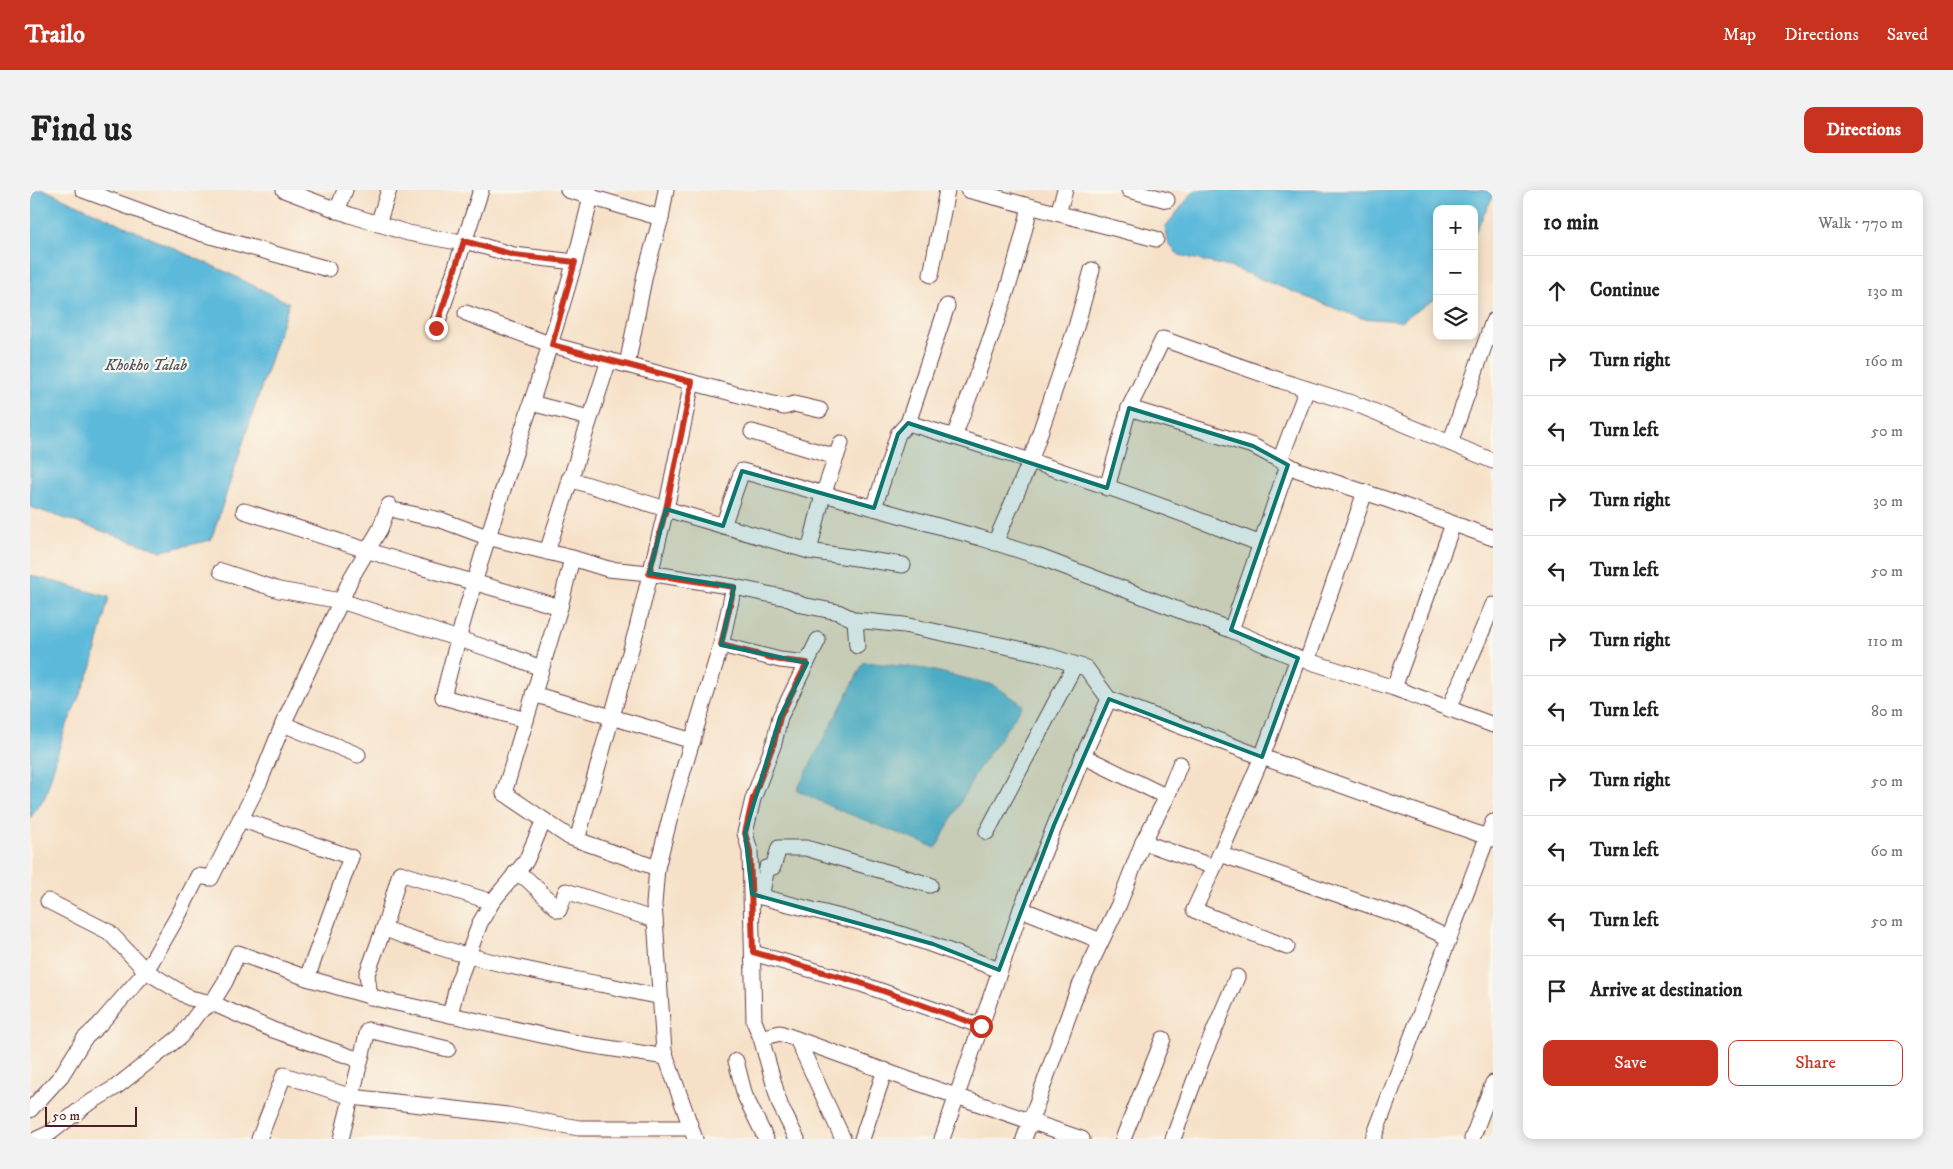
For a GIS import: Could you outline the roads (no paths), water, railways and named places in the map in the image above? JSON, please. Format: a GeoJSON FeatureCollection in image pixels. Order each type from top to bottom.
{"type":"FeatureCollection","features":[{"type":"Feature","properties":{"kind":"street"},"geometry":{"type":"LineString","coordinates":[[83,190],[200,233],[328,269]]}},
{"type":"Feature","properties":{"kind":"street"},"geometry":{"type":"LineString","coordinates":[[285,190],[408,233],[452,241],[464,241],[514,255],[575,262]]}},
{"type":"Feature","properties":{"kind":"street"},"geometry":{"type":"LineString","coordinates":[[338,210],[345,190]]}},
{"type":"Feature","properties":{"kind":"street"},"geometry":{"type":"LineString","coordinates":[[378,224],[389,190]]}},
{"type":"Feature","properties":{"kind":"street"},"geometry":{"type":"LineString","coordinates":[[436,328],[481,190]]}},
{"type":"Feature","properties":{"kind":"street"},"geometry":{"type":"LineString","coordinates":[[568,190],[590,193],[661,218]]}},
{"type":"Feature","properties":{"kind":"street"},"geometry":{"type":"LineString","coordinates":[[627,365],[666,190]]}},
{"type":"Feature","properties":{"kind":"street"},"geometry":{"type":"LineString","coordinates":[[931,275],[947,190]]}},
{"type":"Feature","properties":{"kind":"street"},"geometry":{"type":"LineString","coordinates":[[968,190],[999,194],[1030,206],[1156,239]]}},
{"type":"Feature","properties":{"kind":"street"},"geometry":{"type":"LineString","coordinates":[[1058,213],[1064,190]]}},
{"type":"Feature","properties":{"kind":"street"},"geometry":{"type":"LineString","coordinates":[[1129,190],[1167,200]]}},
{"type":"Feature","properties":{"kind":"street"},"geometry":{"type":"LineString","coordinates":[[526,720],[443,696],[487,537],[552,345],[582,241],[590,193]]}},
{"type":"Feature","properties":{"kind":"street"},"geometry":{"type":"LineString","coordinates":[[954,437],[1017,258],[1030,206]]}},
{"type":"Feature","properties":{"kind":"street"},"geometry":{"type":"LineString","coordinates":[[995,543],[1030,462],[1076,327],[1092,270]]}},
{"type":"Feature","properties":{"kind":"street"},"geometry":{"type":"LineString","coordinates":[[874,508],[898,434],[908,424],[947,306]]}},
{"type":"Feature","properties":{"kind":"street"},"geometry":{"type":"LineString","coordinates":[[466,313],[552,345],[784,407],[794,404],[820,410]]}},
{"type":"Feature","properties":{"kind":"street"},"geometry":{"type":"LineString","coordinates":[[1450,443],[1493,321]]}},
{"type":"Feature","properties":{"kind":"street"},"geometry":{"type":"LineString","coordinates":[[1107,488],[1129,408],[1163,339],[1361,406],[1493,460]]}},
{"type":"Feature","properties":{"kind":"street"},"geometry":{"type":"LineString","coordinates":[[547,552],[609,360]]}},
{"type":"Feature","properties":{"kind":"street"},"geometry":{"type":"LineString","coordinates":[[578,840],[637,628],[666,509],[692,382]]}},
{"type":"Feature","properties":{"kind":"street"},"geometry":{"type":"LineString","coordinates":[[1231,630],[1261,544],[1307,389]]}},
{"type":"Feature","properties":{"kind":"street"},"geometry":{"type":"LineString","coordinates":[[532,403],[589,418]]}},
{"type":"Feature","properties":{"kind":"street"},"geometry":{"type":"LineString","coordinates":[[1129,408],[1253,446],[1298,470],[1493,538]]}},
{"type":"Feature","properties":{"kind":"street"},"geometry":{"type":"LineString","coordinates":[[908,424],[954,437],[1107,488],[1261,544]]}},
{"type":"Feature","properties":{"kind":"street"},"geometry":{"type":"LineString","coordinates":[[752,432],[839,450],[823,494],[809,550]]}},
{"type":"Feature","properties":{"kind":"street"},"geometry":{"type":"LineString","coordinates":[[722,526],[742,470],[1037,556],[1231,630],[1303,660],[1394,688],[1493,725]]}},
{"type":"Feature","properties":{"kind":"street"},"geometry":{"type":"LineString","coordinates":[[569,479],[722,526],[809,550],[903,566]]}},
{"type":"Feature","properties":{"kind":"street"},"geometry":{"type":"LineString","coordinates":[[1287,947],[1194,910],[1303,660],[1365,492]]}},
{"type":"Feature","properties":{"kind":"street"},"geometry":{"type":"LineString","coordinates":[[30,1110],[61,1076],[84,1039],[99,1025],[146,971],[179,914],[198,876],[211,878],[260,780],[283,724],[351,578],[394,508],[441,520],[487,537],[608,569],[734,587],[787,598],[802,605],[838,612],[855,620],[904,625],[1043,654],[1086,668],[1109,699],[1262,757],[1490,838]]}},
{"type":"Feature","properties":{"kind":"street"},"geometry":{"type":"LineString","coordinates":[[244,511],[560,608]]}},
{"type":"Feature","properties":{"kind":"street"},"geometry":{"type":"LineString","coordinates":[[1394,688],[1453,524]]}},
{"type":"Feature","properties":{"kind":"street"},"geometry":{"type":"LineString","coordinates":[[572,558],[560,608],[504,793],[569,837],[657,868]]}},
{"type":"Feature","properties":{"kind":"street"},"geometry":{"type":"LineString","coordinates":[[221,571],[279,590],[341,601],[458,638],[541,668]]}},
{"type":"Feature","properties":{"kind":"street"},"geometry":{"type":"LineString","coordinates":[[259,1139],[284,1076],[352,1097],[508,1115],[578,1128],[692,1134],[664,1051],[654,904],[657,868],[674,798],[721,645],[734,587]]}},
{"type":"Feature","properties":{"kind":"street"},"geometry":{"type":"LineString","coordinates":[[1450,709],[1493,606]]}},
{"type":"Feature","properties":{"kind":"street"},"geometry":{"type":"LineString","coordinates":[[855,620],[857,646]]}},
{"type":"Feature","properties":{"kind":"street"},"geometry":{"type":"LineString","coordinates":[[797,1139],[780,1105],[754,1020],[752,975],[756,895],[750,851],[745,833],[753,798],[774,743],[780,717],[818,640]]}},
{"type":"Feature","properties":{"kind":"street"},"geometry":{"type":"LineString","coordinates":[[721,645],[780,660],[807,663]]}},
{"type":"Feature","properties":{"kind":"street"},"geometry":{"type":"LineString","coordinates":[[987,832],[1075,665]]}},
{"type":"Feature","properties":{"kind":"street"},"geometry":{"type":"LineString","coordinates":[[533,694],[693,741]]}},
{"type":"Feature","properties":{"kind":"street"},"geometry":{"type":"LineString","coordinates":[[942,1139],[1021,909],[1083,756],[1109,699]]}},
{"type":"Feature","properties":{"kind":"street"},"geometry":{"type":"LineString","coordinates":[[283,724],[358,755]]}},
{"type":"Feature","properties":{"kind":"street"},"geometry":{"type":"LineString","coordinates":[[1083,756],[1167,797]]}},
{"type":"Feature","properties":{"kind":"street"},"geometry":{"type":"LineString","coordinates":[[1024,1139],[1077,992],[1119,904],[1143,842],[1167,797],[1180,764]]}},
{"type":"Feature","properties":{"kind":"street"},"geometry":{"type":"LineString","coordinates":[[240,819],[351,857],[307,978]]}},
{"type":"Feature","properties":{"kind":"street"},"geometry":{"type":"LineString","coordinates":[[450,1014],[466,956],[480,923],[492,902],[526,861],[544,820]]}},
{"type":"Feature","properties":{"kind":"street"},"geometry":{"type":"LineString","coordinates":[[1372,1139],[1449,938],[1490,838],[1493,822]]}},
{"type":"Feature","properties":{"kind":"street"},"geometry":{"type":"LineString","coordinates":[[1143,842],[1217,861],[1403,917],[1449,938]]}},
{"type":"Feature","properties":{"kind":"street"},"geometry":{"type":"LineString","coordinates":[[756,895],[767,868],[773,867],[779,848],[806,848],[930,885]]}},
{"type":"Feature","properties":{"kind":"street"},"geometry":{"type":"LineString","coordinates":[[370,997],[367,974],[384,928],[400,873],[492,902]]}},
{"type":"Feature","properties":{"kind":"street"},"geometry":{"type":"LineString","coordinates":[[515,873],[527,879],[559,910],[566,891],[655,920]]}},
{"type":"Feature","properties":{"kind":"street"},"geometry":{"type":"LineString","coordinates":[[756,895],[866,923],[933,944],[999,970]]}},
{"type":"Feature","properties":{"kind":"street"},"geometry":{"type":"LineString","coordinates":[[48,901],[109,932],[146,971],[190,998],[212,1002],[273,1030],[360,1060]]}},
{"type":"Feature","properties":{"kind":"street"},"geometry":{"type":"LineString","coordinates":[[1021,909],[1101,941]]}},
{"type":"Feature","properties":{"kind":"street"},"geometry":{"type":"LineString","coordinates":[[384,928],[466,956],[508,967],[603,984],[641,995],[660,996]]}},
{"type":"Feature","properties":{"kind":"street"},"geometry":{"type":"LineString","coordinates":[[753,952],[858,982],[981,1026]]}},
{"type":"Feature","properties":{"kind":"street"},"geometry":{"type":"LineString","coordinates":[[37,1139],[50,1133],[145,1066],[181,1036],[198,1012],[212,1002],[225,982],[238,953],[307,978],[370,997],[582,1044],[666,1057]]}},
{"type":"Feature","properties":{"kind":"street"},"geometry":{"type":"LineString","coordinates":[[1173,1139],[1203,1057],[1237,977]]}},
{"type":"Feature","properties":{"kind":"street"},"geometry":{"type":"LineString","coordinates":[[341,1139],[368,1030],[448,1049]]}},
{"type":"Feature","properties":{"kind":"street"},"geometry":{"type":"LineString","coordinates":[[761,1038],[780,1033],[797,1038],[1082,1139]]}},
{"type":"Feature","properties":{"kind":"street"},"geometry":{"type":"LineString","coordinates":[[797,1038],[843,1139]]}},
{"type":"Feature","properties":{"kind":"street"},"geometry":{"type":"LineString","coordinates":[[1123,1139],[1163,1039]]}},
{"type":"Feature","properties":{"kind":"street"},"geometry":{"type":"LineString","coordinates":[[736,1061],[745,1096],[766,1139]]}},
{"type":"Feature","properties":{"kind":"street"},"geometry":{"type":"LineString","coordinates":[[862,1139],[885,1070]]}},
{"type":"Feature","properties":{"kind":"street"},"geometry":{"type":"LineString","coordinates":[[1472,1139],[1493,1083]]}},
{"type":"Feature","properties":{"kind":"water","name":"Khokho Talab"},"geometry":{"type":"Polygon","coordinates":[[[30,190],[45,190],[226,272],[289,303],[211,540],[162,551],[30,507],[30,190]]]}},
{"type":"Feature","properties":{"kind":"water"},"geometry":{"type":"Polygon","coordinates":[[[1195,190],[1493,190],[1493,196],[1478,226],[1478,205],[1433,205],[1433,300],[1400,321],[1360,318],[1233,268],[1179,255],[1169,245],[1165,227],[1195,190]]]}},
{"type":"Feature","properties":{"kind":"water"},"geometry":{"type":"Polygon","coordinates":[[[30,575],[109,597],[92,666],[64,732],[45,797],[30,818],[30,575]]]}},
{"type":"Feature","properties":{"kind":"water"},"geometry":{"type":"Polygon","coordinates":[[[864,662],[926,669],[994,685],[1023,705],[977,771],[936,848],[834,808],[797,790],[864,662]]]}}]}
